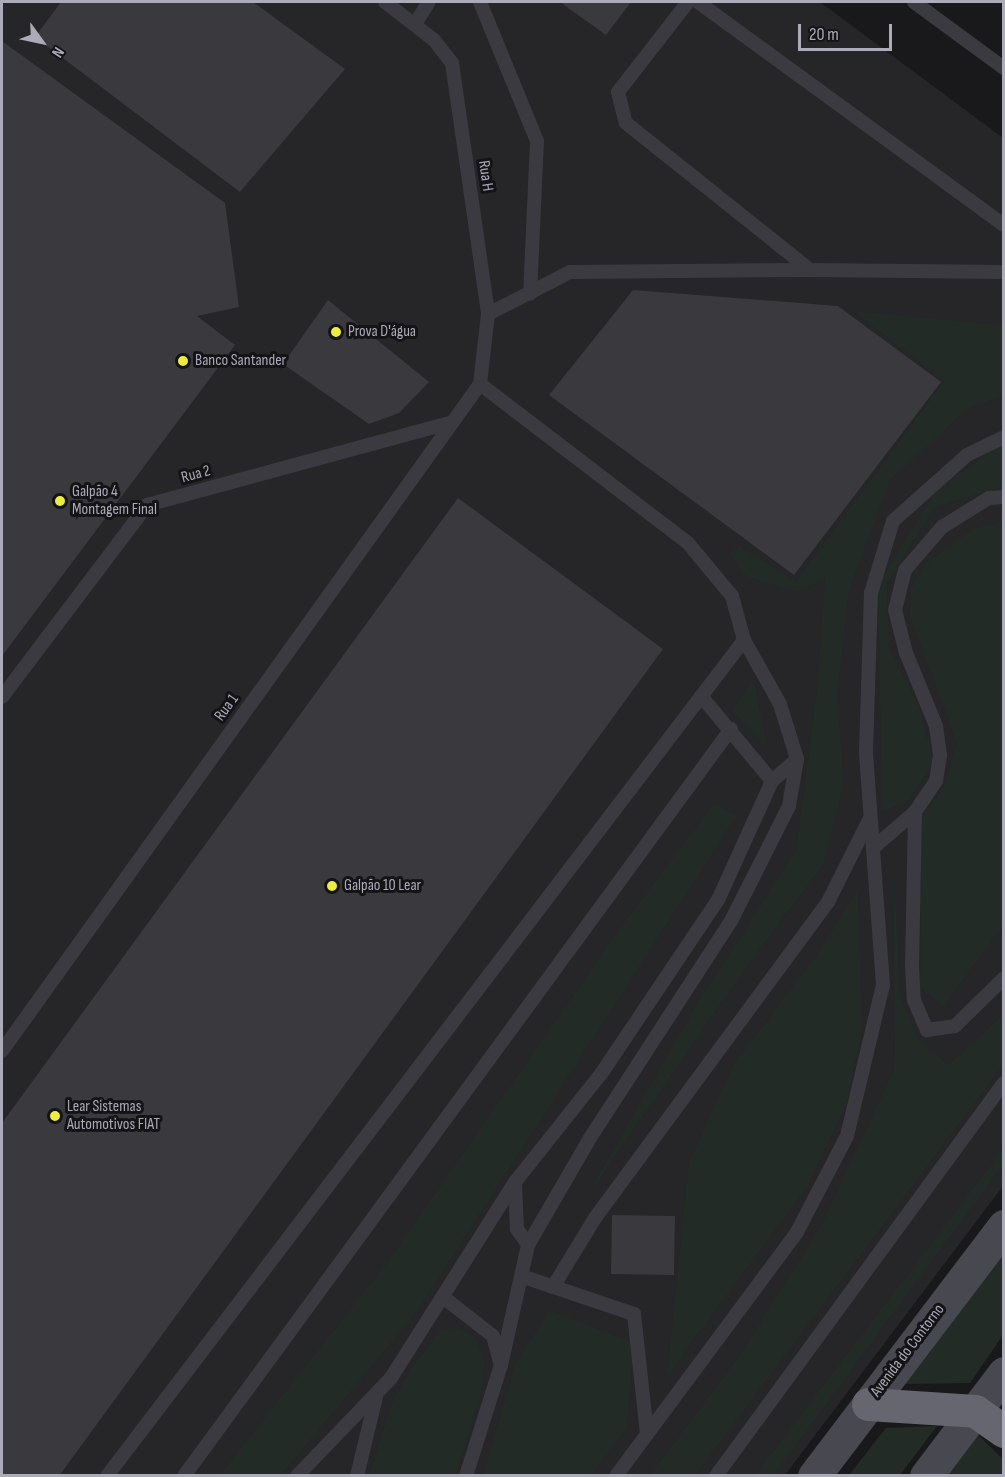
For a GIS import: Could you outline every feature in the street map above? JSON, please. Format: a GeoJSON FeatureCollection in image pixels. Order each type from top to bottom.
{"type":"FeatureCollection","features":[{"type":"Feature","properties":{"kind":"highway"},"geometry":{"type":"LineString","coordinates":[[868,1404],[975,1411],[1004,1431]]}},
{"type":"Feature","properties":{"kind":"main road","name":"Avenida do Contorno"},"geometry":{"type":"LineString","coordinates":[[814,1476],[1004,1226]]}},
{"type":"Feature","properties":{"kind":"main road"},"geometry":{"type":"LineString","coordinates":[[926,1476],[1004,1373]]}},
{"type":"Feature","properties":{"kind":"lane","name":"Rua H"},"geometry":{"type":"LineString","coordinates":[[385,2],[415,24],[452,63],[488,314],[480,384]]}},
{"type":"Feature","properties":{"kind":"lane"},"geometry":{"type":"LineString","coordinates":[[415,24],[429,2]]}},
{"type":"Feature","properties":{"kind":"lane"},"geometry":{"type":"LineString","coordinates":[[480,2],[537,141],[530,294]]}},
{"type":"Feature","properties":{"kind":"lane"},"geometry":{"type":"LineString","coordinates":[[688,2],[618,92],[626,123],[810,270]]}},
{"type":"Feature","properties":{"kind":"lane"},"geometry":{"type":"LineString","coordinates":[[698,2],[1004,225]]}},
{"type":"Feature","properties":{"kind":"lane"},"geometry":{"type":"LineString","coordinates":[[914,2],[1004,68]]}},
{"type":"Feature","properties":{"kind":"lane"},"geometry":{"type":"LineString","coordinates":[[488,314],[570,273],[810,270],[1004,272]]}},
{"type":"Feature","properties":{"kind":"lane"},"geometry":{"type":"LineString","coordinates":[[466,1476],[501,1365],[524,1277],[528,1245],[590,1138],[732,919],[789,806],[797,759],[780,704],[744,640],[732,596],[688,543],[480,384]]}},
{"type":"Feature","properties":{"kind":"lane","name":"Rua 1"},"geometry":{"type":"LineString","coordinates":[[2,1051],[480,384]]}},
{"type":"Feature","properties":{"kind":"lane","name":"Rua 2"},"geometry":{"type":"LineString","coordinates":[[2,697],[147,505],[452,422]]}},
{"type":"Feature","properties":{"kind":"lane"},"geometry":{"type":"LineString","coordinates":[[616,1476],[796,1232],[847,1136],[883,985],[866,752],[871,593],[893,521],[967,455],[1004,437]]}},
{"type":"Feature","properties":{"kind":"lane"},"geometry":{"type":"LineString","coordinates":[[873,848],[915,812],[936,781],[940,755],[936,726],[906,653],[895,610],[905,570],[942,527],[989,498],[1004,497]]}},
{"type":"Feature","properties":{"kind":"lane"},"geometry":{"type":"LineString","coordinates":[[107,1476],[744,640]]}},
{"type":"Feature","properties":{"kind":"lane"},"geometry":{"type":"LineString","coordinates":[[701,696],[731,729],[772,781]]}},
{"type":"Feature","properties":{"kind":"lane"},"geometry":{"type":"LineString","coordinates":[[184,1476],[731,729]]}},
{"type":"Feature","properties":{"kind":"lane"},"geometry":{"type":"LineString","coordinates":[[297,1476],[377,1392],[443,1297],[515,1182],[601,1074],[718,900],[772,781],[797,759]]}},
{"type":"Feature","properties":{"kind":"lane"},"geometry":{"type":"LineString","coordinates":[[915,812],[912,966],[914,1000],[927,1030],[955,1026],[1004,978]]}},
{"type":"Feature","properties":{"kind":"lane"},"geometry":{"type":"LineString","coordinates":[[554,1287],[595,1218],[828,902],[871,816]]}},
{"type":"Feature","properties":{"kind":"lane"},"geometry":{"type":"LineString","coordinates":[[716,1476],[1004,1083]]}},
{"type":"Feature","properties":{"kind":"lane"},"geometry":{"type":"LineString","coordinates":[[515,1182],[517,1229],[528,1245]]}},
{"type":"Feature","properties":{"kind":"lane"},"geometry":{"type":"LineString","coordinates":[[524,1277],[634,1314],[647,1434]]}},
{"type":"Feature","properties":{"kind":"lane"},"geometry":{"type":"LineString","coordinates":[[443,1297],[479,1321],[493,1336],[501,1365]]}},
{"type":"Feature","properties":{"kind":"lane"},"geometry":{"type":"LineString","coordinates":[[357,1476],[377,1392]]}},
{"type":"Feature","properties":{"kind":"shaded area"},"geometry":{"type":"Polygon","coordinates":[[[2,2],[820,2],[1003,138],[1003,1186],[785,1475],[2,1476],[2,2]]]}},
{"type":"Feature","properties":{"kind":"shaded area"},"geometry":{"type":"Polygon","coordinates":[[[853,311],[1003,325],[1003,396],[967,409],[890,480],[849,591],[837,695],[844,783],[823,865],[749,963],[584,1201],[697,1004],[796,851],[817,690],[825,578],[797,592],[747,577],[729,554],[739,546],[796,581],[944,381],[853,311]]]}},
{"type":"Feature","properties":{"kind":"shaded area"},"geometry":{"type":"Polygon","coordinates":[[[1003,442],[1003,487],[935,507],[887,583],[889,649],[918,704],[934,762],[907,803],[882,811],[878,585],[934,492],[1003,442]]]}},
{"type":"Feature","properties":{"kind":"shaded area"},"geometry":{"type":"Polygon","coordinates":[[[1003,521],[1003,925],[943,1007],[920,985],[921,817],[944,787],[957,743],[910,616],[911,588],[927,563],[973,529],[1003,521]]]}},
{"type":"Feature","properties":{"kind":"shaded area"},"geometry":{"type":"Polygon","coordinates":[[[754,678],[767,747],[732,711],[754,678]]]}},
{"type":"Feature","properties":{"kind":"shaded area"},"geometry":{"type":"Polygon","coordinates":[[[714,804],[737,815],[415,1314],[281,1475],[220,1475],[386,1264],[624,923],[714,804]]]}},
{"type":"Feature","properties":{"kind":"shaded area"},"geometry":{"type":"Polygon","coordinates":[[[894,865],[900,996],[918,1039],[948,1065],[1003,1015],[1003,1065],[695,1475],[650,1475],[738,1358],[820,1228],[895,1067],[894,865]]]}},
{"type":"Feature","properties":{"kind":"shaded area"},"geometry":{"type":"Polygon","coordinates":[[[858,889],[862,1030],[847,1103],[808,1185],[667,1376],[689,1162],[734,1064],[817,955],[858,889]]]}},
{"type":"Feature","properties":{"kind":"shaded area"},"geometry":{"type":"Polygon","coordinates":[[[1003,1149],[1003,1165],[774,1475],[755,1475],[1003,1149]]]}},
{"type":"Feature","properties":{"kind":"shaded area"},"geometry":{"type":"Polygon","coordinates":[[[1003,1254],[1003,1335],[970,1383],[903,1384],[1003,1254]]]}},
{"type":"Feature","properties":{"kind":"shaded area"},"geometry":{"type":"Polygon","coordinates":[[[550,1310],[634,1343],[627,1428],[591,1475],[483,1476],[516,1362],[550,1310]]]}},
{"type":"Feature","properties":{"kind":"shaded area"},"geometry":{"type":"Polygon","coordinates":[[[456,1327],[475,1337],[485,1359],[480,1397],[456,1475],[369,1475],[391,1405],[411,1368],[440,1331],[456,1327]]]}},
{"type":"Feature","properties":{"kind":"shaded area"},"geometry":{"type":"Polygon","coordinates":[[[937,1426],[900,1475],[849,1475],[886,1428],[937,1426]]]}},
{"type":"Feature","properties":{"kind":"shaded area"},"geometry":{"type":"Polygon","coordinates":[[[973,1430],[1003,1459],[1003,1475],[940,1476],[973,1430]]]}},
{"type":"Feature","properties":{"kind":"building"},"geometry":{"type":"Polygon","coordinates":[[[61,2],[253,2],[345,69],[240,192],[35,37],[61,2]]]}},
{"type":"Feature","properties":{"kind":"building"},"geometry":{"type":"Polygon","coordinates":[[[560,2],[631,2],[606,35],[560,2]]]}},
{"type":"Feature","properties":{"kind":"building","name":"Galpão 4 Montagem Final"},"geometry":{"type":"Polygon","coordinates":[[[2,41],[225,203],[239,307],[197,316],[235,345],[2,656],[2,41]]]}},
{"type":"Feature","properties":{"kind":"building"},"geometry":{"type":"Polygon","coordinates":[[[633,290],[838,306],[941,382],[794,575],[549,395],[633,290]]]}},
{"type":"Feature","properties":{"kind":"building","name":"Prova D'água"},"geometry":{"type":"Polygon","coordinates":[[[328,300],[429,382],[399,413],[369,424],[283,364],[328,300]]]}},
{"type":"Feature","properties":{"kind":"building","name":"Galpão 10 Lear"},"geometry":{"type":"Polygon","coordinates":[[[458,498],[663,649],[59,1476],[2,1476],[2,1123],[458,498]]]}},
{"type":"Feature","properties":{"kind":"building"},"geometry":{"type":"Polygon","coordinates":[[[612,1215],[675,1216],[674,1275],[611,1274],[612,1215]]]}},
{"type":"Feature","properties":{"kind":"place","name":"Prova D'água"},"geometry":{"type":"Point","coordinates":[336,332]}},
{"type":"Feature","properties":{"kind":"place","name":"Banco Santander"},"geometry":{"type":"Point","coordinates":[183,361]}},
{"type":"Feature","properties":{"kind":"place","name":"Galpão 4 Montagem Final"},"geometry":{"type":"Point","coordinates":[60,501]}},
{"type":"Feature","properties":{"kind":"place","name":"Galpão 10 Lear"},"geometry":{"type":"Point","coordinates":[332,886]}},
{"type":"Feature","properties":{"kind":"place","name":"Lear Sistemas Automotivos FIAT"},"geometry":{"type":"Point","coordinates":[55,1116]}}]}
